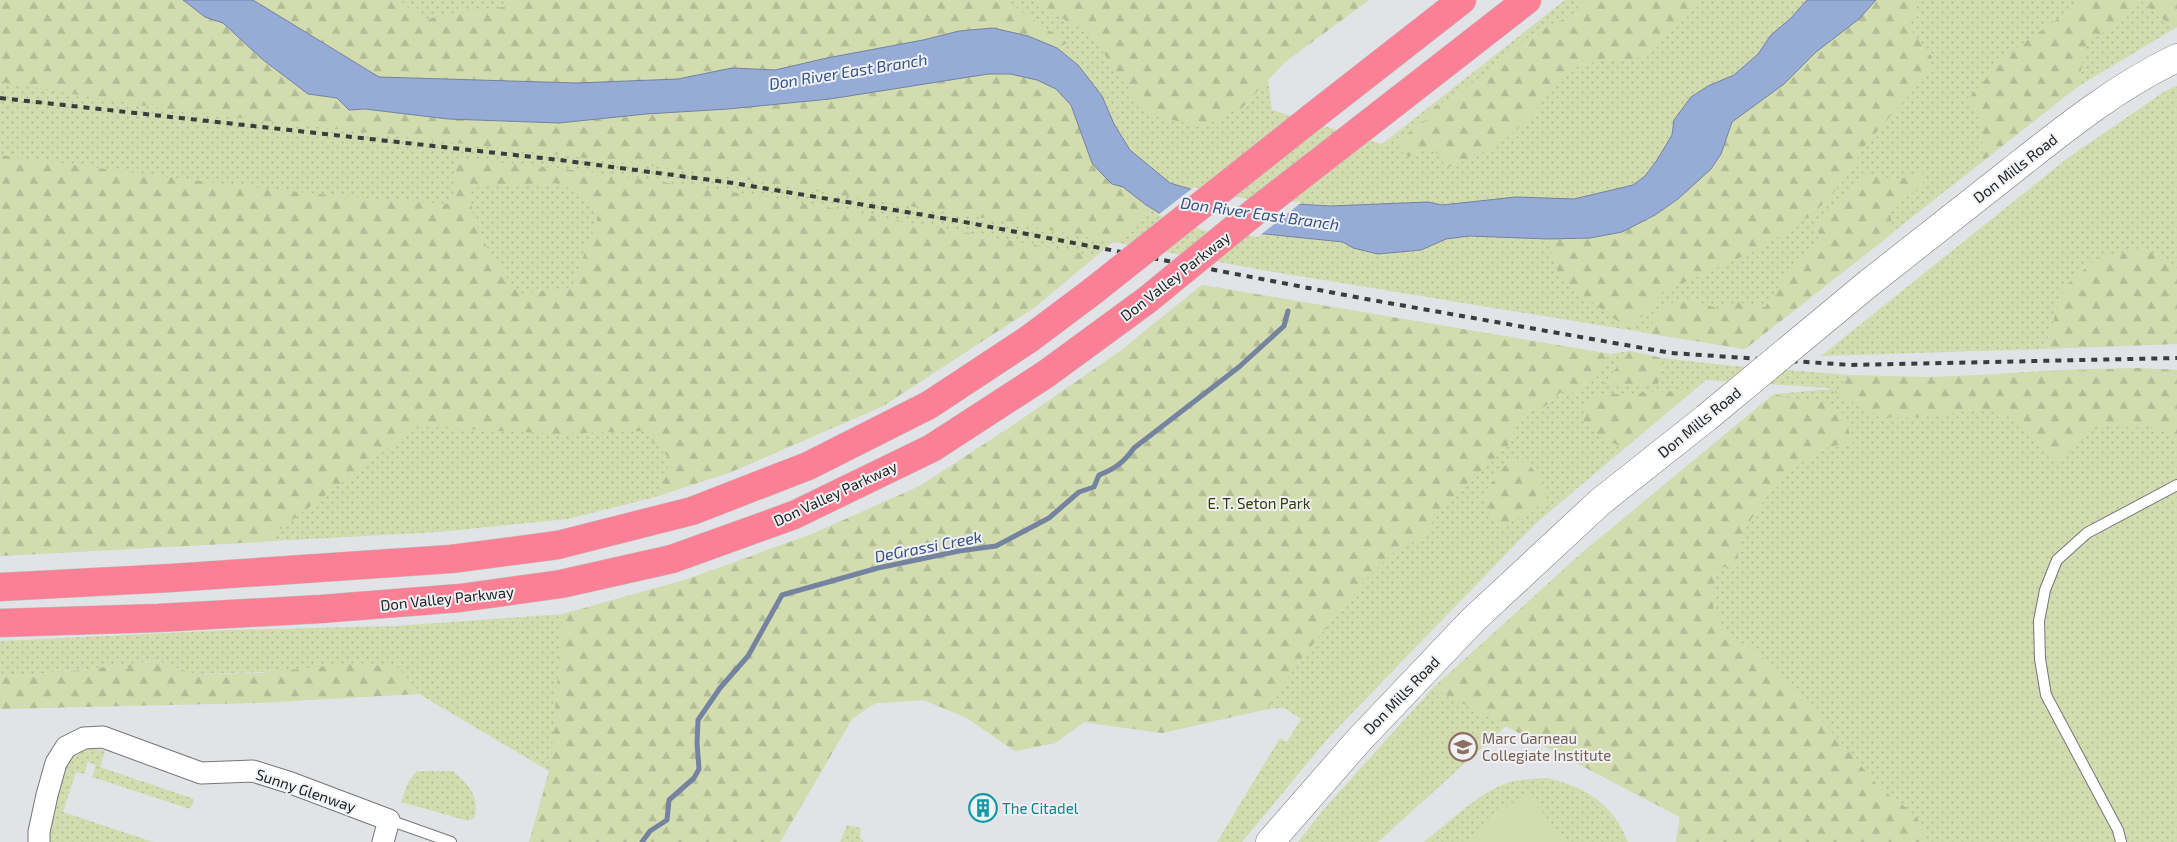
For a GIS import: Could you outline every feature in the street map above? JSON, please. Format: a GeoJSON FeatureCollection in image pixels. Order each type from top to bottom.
{"type":"FeatureCollection","features":[{"type":"Feature","properties":{"kind":"highway"},"geometry":{"type":"LineString","coordinates":[[0,587],[200,577],[450,559],[558,545],[692,511],[808,466],[928,405],[1029,339],[1093,291],[1462,0]]}},
{"type":"Feature","properties":{"kind":"highway","name":"Don Valley Parkway"},"geometry":{"type":"LineString","coordinates":[[0,623],[177,617],[321,609],[460,598],[561,584],[672,559],[794,515],[932,448],[1046,374],[1147,300],[1257,210],[1527,0]]}},
{"type":"Feature","properties":{"kind":"main road","name":"Don Mills Road"},"geometry":{"type":"LineString","coordinates":[[1270,842],[1359,740],[1473,620],[1600,502],[2039,149],[2105,100],[2151,70],[2177,58]]}},
{"type":"Feature","properties":{"kind":"street","name":"Sunny Glenway"},"geometry":{"type":"LineString","coordinates":[[40,842],[39,832],[56,764],[66,747],[84,738],[102,738],[201,773],[253,771],[390,820]]}},
{"type":"Feature","properties":{"kind":"street"},"geometry":{"type":"LineString","coordinates":[[383,842],[390,820]]}},
{"type":"Feature","properties":{"kind":"lane"},"geometry":{"type":"LineString","coordinates":[[2121,842],[2118,830],[2046,696],[2040,659],[2039,621],[2045,590],[2057,560],[2087,533],[2177,486]]}},
{"type":"Feature","properties":{"kind":"lane"},"geometry":{"type":"LineString","coordinates":[[390,820],[451,842]]}},
{"type":"Feature","properties":{"kind":"green space"},"geometry":{"type":"Polygon","coordinates":[[[0,0],[1258,0],[1272,110],[1382,144],[1565,0],[2177,0],[2177,27],[2077,87],[1745,349],[1262,270],[1113,242],[1035,307],[883,406],[731,472],[655,497],[568,519],[439,532],[0,556],[0,0]]]}},
{"type":"Feature","properties":{"kind":"green space"},"geometry":{"type":"Polygon","coordinates":[[[0,0],[183,0],[205,17],[223,23],[262,59],[308,94],[337,98],[349,110],[365,109],[448,119],[559,123],[646,114],[728,109],[988,74],[1010,74],[1037,80],[1056,89],[1071,105],[1092,163],[1112,184],[1123,187],[1153,209],[1113,242],[1002,221],[687,170],[165,109],[0,82],[0,0]]]}},
{"type":"Feature","properties":{"kind":"green space"},"geometry":{"type":"Polygon","coordinates":[[[253,0],[399,0],[423,20],[469,10],[504,7],[507,0],[1005,0],[1067,43],[1057,48],[1028,36],[993,28],[959,31],[775,70],[732,68],[678,79],[577,83],[379,77],[253,0]]]}},
{"type":"Feature","properties":{"kind":"green space"},"geometry":{"type":"Polygon","coordinates":[[[1030,0],[1369,0],[1284,63],[1239,111],[1228,112],[1204,127],[1147,114],[1090,34],[1030,0]]]}},
{"type":"Feature","properties":{"kind":"green space"},"geometry":{"type":"Polygon","coordinates":[[[1584,0],[1700,0],[1653,51],[1645,56],[1627,60],[1588,63],[1572,70],[1553,87],[1532,115],[1513,133],[1470,159],[1446,168],[1439,156],[1431,150],[1422,150],[1409,157],[1399,150],[1401,138],[1424,122],[1435,106],[1455,97],[1530,36],[1572,15],[1584,0]]]}},
{"type":"Feature","properties":{"kind":"green space"},"geometry":{"type":"Polygon","coordinates":[[[1876,0],[1913,0],[1917,7],[1907,25],[1932,57],[1927,75],[1865,145],[1846,177],[1829,198],[1811,215],[1763,247],[1663,292],[1630,330],[1560,279],[1548,239],[1590,238],[1689,189],[1711,169],[1721,154],[1732,123],[1784,84],[1816,52],[1859,19],[1876,0]]]}},
{"type":"Feature","properties":{"kind":"green space"},"geometry":{"type":"Polygon","coordinates":[[[2075,0],[2177,0],[2177,27],[2174,28],[2141,1],[2126,16],[2087,44],[2077,87],[1983,161],[1982,124],[1968,99],[2000,63],[2017,48],[2074,7],[2075,0]]]}},
{"type":"Feature","properties":{"kind":"green space"},"geometry":{"type":"Polygon","coordinates":[[[2177,86],[2177,328],[2049,334],[2045,349],[1821,356],[2068,158],[2165,91],[2177,86]]]}},
{"type":"Feature","properties":{"kind":"green space"},"geometry":{"type":"Polygon","coordinates":[[[0,155],[281,190],[451,204],[456,177],[456,158],[591,172],[774,198],[1096,256],[1035,307],[883,406],[731,472],[655,497],[671,460],[643,431],[555,434],[417,426],[263,542],[0,556],[0,155]],[[554,183],[480,186],[471,191],[471,205],[479,232],[494,259],[519,294],[572,287],[599,215],[573,189],[554,183]]]}},
{"type":"Feature","properties":{"kind":"green space"},"geometry":{"type":"Polygon","coordinates":[[[1923,171],[1923,187],[1889,207],[1893,233],[1745,349],[1645,333],[1661,310],[1682,297],[1719,309],[1737,302],[1765,307],[1787,275],[1823,241],[1814,224],[1854,187],[1863,173],[1896,180],[1923,171]]]}},
{"type":"Feature","properties":{"kind":"green space"},"geometry":{"type":"Polygon","coordinates":[[[2147,249],[2177,270],[2177,344],[2045,349],[2063,288],[2096,259],[2147,249]]]}},
{"type":"Feature","properties":{"kind":"green space"},"geometry":{"type":"Polygon","coordinates":[[[1202,285],[1610,354],[1630,351],[1662,358],[1725,365],[1851,375],[1839,388],[2050,371],[2092,369],[2177,370],[2177,842],[1676,842],[1680,817],[1506,726],[1378,842],[1298,842],[1323,810],[1433,688],[1583,552],[1774,394],[1829,388],[1706,380],[1536,523],[1329,737],[1242,842],[1217,842],[1280,738],[1287,742],[1301,719],[1284,708],[1267,709],[1162,733],[1084,722],[1055,743],[1015,751],[967,718],[924,700],[872,703],[852,719],[780,842],[529,842],[549,771],[419,694],[399,668],[194,674],[157,661],[0,677],[0,641],[230,630],[395,626],[563,614],[685,580],[812,534],[920,486],[1012,426],[1119,352],[1202,285]]]}},
{"type":"Feature","properties":{"kind":"green space","name":"E. T. Seton Park"},"geometry":{"type":"Polygon","coordinates":[[[1202,285],[1610,354],[1579,394],[1562,391],[1544,407],[1521,414],[1509,444],[1446,504],[1420,539],[1394,552],[1366,579],[1297,664],[1267,709],[1162,733],[1084,722],[1055,743],[1015,751],[967,718],[924,700],[876,703],[852,719],[780,842],[529,842],[550,771],[563,614],[685,580],[812,534],[920,486],[1012,426],[1119,352],[1202,285]]]}},
{"type":"Feature","properties":{"kind":"green space"},"geometry":{"type":"Polygon","coordinates":[[[1630,351],[1662,358],[1658,384],[1602,386],[1630,351]]]}},
{"type":"Feature","properties":{"kind":"green space"},"geometry":{"type":"Polygon","coordinates":[[[2138,368],[2177,370],[2177,445],[2172,435],[2148,426],[2132,428],[2111,425],[2092,430],[2075,448],[2058,459],[2042,451],[2029,430],[2013,418],[1994,412],[1974,411],[1908,418],[1887,417],[1866,410],[1835,392],[1851,375],[1931,377],[2138,368]]]}},
{"type":"Feature","properties":{"kind":"green space"},"geometry":{"type":"Polygon","coordinates":[[[1694,390],[1624,448],[1599,436],[1582,420],[1590,400],[1596,393],[1620,394],[1694,390]]]}},
{"type":"Feature","properties":{"kind":"green space"},"geometry":{"type":"Polygon","coordinates":[[[1774,394],[1797,400],[1821,401],[1843,413],[1853,444],[1838,445],[1808,458],[1792,470],[1764,500],[1744,532],[1739,547],[1737,566],[1715,568],[1713,607],[1727,635],[1752,649],[1770,665],[1826,725],[1879,787],[1908,809],[1919,821],[1929,842],[1676,842],[1680,817],[1433,688],[1583,552],[1774,394]]]}},
{"type":"Feature","properties":{"kind":"green space"},"geometry":{"type":"Polygon","coordinates":[[[1515,459],[1528,465],[1538,475],[1544,487],[1547,501],[1525,515],[1497,526],[1487,506],[1486,490],[1507,463],[1515,459]]]}},
{"type":"Feature","properties":{"kind":"green space"},"geometry":{"type":"Polygon","coordinates":[[[157,661],[194,674],[260,673],[357,663],[400,668],[419,694],[258,703],[0,709],[0,677],[157,661]]]}},
{"type":"Feature","properties":{"kind":"green space"},"geometry":{"type":"Polygon","coordinates":[[[85,748],[103,750],[105,752],[100,767],[194,799],[190,809],[92,777],[96,765],[88,762],[84,774],[76,772],[63,812],[153,842],[49,842],[48,828],[67,761],[71,755],[85,748]]]}},
{"type":"Feature","properties":{"kind":"green space"},"geometry":{"type":"Polygon","coordinates":[[[417,771],[453,771],[472,791],[476,802],[475,817],[468,821],[401,802],[409,781],[417,771]]]}},
{"type":"Feature","properties":{"kind":"green space"},"geometry":{"type":"Polygon","coordinates":[[[1546,778],[1573,786],[1596,799],[1615,817],[1628,842],[1424,842],[1464,809],[1497,787],[1526,779],[1546,778]]]}},
{"type":"Feature","properties":{"kind":"green space"},"geometry":{"type":"Polygon","coordinates":[[[1526,792],[1566,842],[1464,842],[1526,792]]]}},
{"type":"Feature","properties":{"kind":"green space"},"geometry":{"type":"Polygon","coordinates":[[[847,825],[861,828],[860,838],[864,842],[840,842],[847,825]]]}},
{"type":"Feature","properties":{"kind":"water","name":"Don River East Branch"},"geometry":{"type":"Polygon","coordinates":[[[183,0],[253,0],[379,77],[577,83],[678,79],[732,68],[775,70],[959,31],[993,28],[1028,36],[1057,48],[1078,65],[1102,96],[1114,124],[1130,150],[1170,183],[1246,201],[1330,206],[1428,202],[1442,205],[1516,197],[1574,199],[1633,185],[1645,176],[1657,160],[1672,135],[1674,120],[1691,97],[1708,86],[1734,75],[1758,54],[1771,35],[1790,19],[1807,0],[1876,0],[1859,19],[1816,52],[1784,84],[1732,122],[1721,154],[1711,169],[1678,199],[1655,215],[1622,232],[1590,238],[1548,239],[1469,236],[1446,239],[1421,250],[1378,254],[1353,248],[1343,242],[1207,228],[1161,214],[1123,187],[1112,184],[1092,163],[1071,105],[1056,89],[1037,80],[1010,74],[988,74],[830,99],[559,123],[448,119],[365,109],[349,110],[337,98],[308,94],[262,59],[223,23],[205,17],[183,0]]]}},
{"type":"Feature","properties":{"kind":"pier"},"geometry":{"type":"Polygon","coordinates":[[[1194,187],[1247,199],[1302,202],[1258,237],[1206,231],[1158,215],[1194,187]]]}},
{"type":"Feature","properties":{"kind":"waterway","name":"DeGrassi Creek"},"geometry":{"type":"LineString","coordinates":[[642,842],[650,831],[667,820],[669,800],[694,778],[699,769],[698,720],[720,688],[748,656],[782,595],[878,568],[959,551],[996,546],[1049,518],[1079,492],[1094,487],[1099,475],[1119,464],[1134,448],[1239,367],[1284,326],[1288,311]]}},
{"type":"Feature","properties":{"kind":"railway"},"geometry":{"type":"LineString","coordinates":[[0,98],[560,160],[733,183],[954,220],[1366,299],[1671,353],[1851,365],[2177,358]]}},
{"type":"Feature","properties":{"kind":"place","name":"Marc Garneau Collegiate Institute"},"geometry":{"type":"Point","coordinates":[1463,747]}},
{"type":"Feature","properties":{"kind":"place","name":"The Citadel"},"geometry":{"type":"Point","coordinates":[983,808]}}]}
